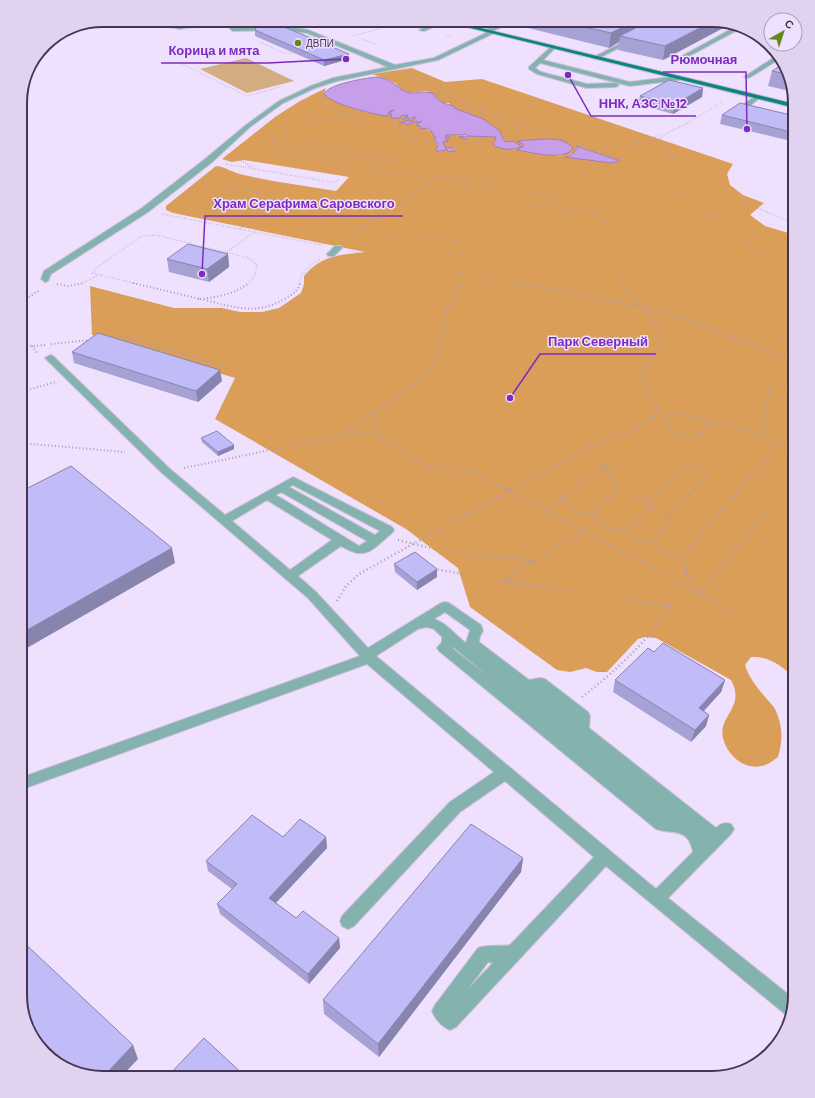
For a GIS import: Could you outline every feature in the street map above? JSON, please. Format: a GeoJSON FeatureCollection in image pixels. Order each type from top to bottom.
{"type":"FeatureCollection","features":[{"type":"Feature","properties":{"kind":"main road"},"geometry":{"type":"LineString","coordinates":[[469,27],[788,104]]}},
{"type":"Feature","properties":{"kind":"street"},"geometry":{"type":"LineString","coordinates":[[422,30],[429,27]]}},
{"type":"Feature","properties":{"kind":"street"},"geometry":{"type":"LineString","coordinates":[[45,279],[47,273],[145,210],[186,179],[248,126],[281,102],[335,78],[395,68],[436,59],[500,27]]}},
{"type":"Feature","properties":{"kind":"street"},"geometry":{"type":"LineString","coordinates":[[233,28],[296,30],[308,32],[395,68]]}},
{"type":"Feature","properties":{"kind":"street"},"geometry":{"type":"LineString","coordinates":[[678,60],[733,30]]}},
{"type":"Feature","properties":{"kind":"street"},"geometry":{"type":"LineString","coordinates":[[595,58],[638,37]]}},
{"type":"Feature","properties":{"kind":"street"},"geometry":{"type":"LineString","coordinates":[[552,47],[539,62],[531,68],[539,73],[587,86],[630,84],[679,78]]}},
{"type":"Feature","properties":{"kind":"street"},"geometry":{"type":"LineString","coordinates":[[747,77],[774,60]]}},
{"type":"Feature","properties":{"kind":"street"},"geometry":{"type":"LineString","coordinates":[[539,62],[630,84]]}},
{"type":"Feature","properties":{"kind":"street"},"geometry":{"type":"LineString","coordinates":[[758,97],[744,106],[746,109],[760,112]]}},
{"type":"Feature","properties":{"kind":"street"},"geometry":{"type":"LineString","coordinates":[[50,358],[166,471],[312,595],[368,657],[504,773],[787,1005]]}},
{"type":"Feature","properties":{"kind":"street"},"geometry":{"type":"LineString","coordinates":[[224,521],[267,495],[294,480],[388,530],[360,550],[267,495]]}},
{"type":"Feature","properties":{"kind":"street"},"geometry":{"type":"LineString","coordinates":[[281,487],[376,540]]}},
{"type":"Feature","properties":{"kind":"street"},"geometry":{"type":"LineString","coordinates":[[290,576],[341,540]]}},
{"type":"Feature","properties":{"kind":"street"},"geometry":{"type":"LineString","coordinates":[[27,781],[368,657],[445,606],[476,628],[473,640],[527,686],[672,802],[713,841]]}},
{"type":"Feature","properties":{"kind":"street"},"geometry":{"type":"LineString","coordinates":[[416,625],[425,621],[436,624],[445,630],[449,637],[448,644],[444,648],[661,824],[672,822],[683,827],[694,834],[700,844],[713,841]]}},
{"type":"Feature","properties":{"kind":"street"},"geometry":{"type":"LineString","coordinates":[[527,686],[540,683],[583,716],[582,730]]}},
{"type":"Feature","properties":{"kind":"street"},"geometry":{"type":"LineString","coordinates":[[348,921],[455,807],[504,773]]}},
{"type":"Feature","properties":{"kind":"street"},"geometry":{"type":"LineString","coordinates":[[656,899],[713,841]]}},
{"type":"Feature","properties":{"kind":"street"},"geometry":{"type":"LineString","coordinates":[[515,952],[605,856]]}},
{"type":"Feature","properties":{"kind":"path"},"geometry":{"type":"LineString","coordinates":[[330,41],[389,27]]}},
{"type":"Feature","properties":{"kind":"path"},"geometry":{"type":"LineString","coordinates":[[400,27],[422,30]]}},
{"type":"Feature","properties":{"kind":"path"},"geometry":{"type":"LineString","coordinates":[[258,28],[257,40],[284,53],[295,54],[302,52]]}},
{"type":"Feature","properties":{"kind":"path"},"geometry":{"type":"LineString","coordinates":[[182,64],[247,96],[286,86]]}},
{"type":"Feature","properties":{"kind":"path"},"geometry":{"type":"LineString","coordinates":[[405,76],[429,82],[441,87],[500,116],[520,127],[520,134]]}},
{"type":"Feature","properties":{"kind":"path"},"geometry":{"type":"LineString","coordinates":[[392,77],[433,92],[442,98],[450,98]]}},
{"type":"Feature","properties":{"kind":"path"},"geometry":{"type":"LineString","coordinates":[[441,87],[438,92],[478,111],[484,118],[497,120],[520,134]]}},
{"type":"Feature","properties":{"kind":"path"},"geometry":{"type":"LineString","coordinates":[[316,96],[399,124],[408,136],[421,141],[434,143],[457,143],[513,139],[520,134]]}},
{"type":"Feature","properties":{"kind":"path"},"geometry":{"type":"LineString","coordinates":[[322,98],[319,103],[326,109],[340,112],[360,111]]}},
{"type":"Feature","properties":{"kind":"path"},"geometry":{"type":"LineString","coordinates":[[450,98],[451,103],[463,104]]}},
{"type":"Feature","properties":{"kind":"path"},"geometry":{"type":"LineString","coordinates":[[305,100],[304,106],[306,110],[329,118]]}},
{"type":"Feature","properties":{"kind":"path"},"geometry":{"type":"LineString","coordinates":[[467,100],[466,110],[478,111]]}},
{"type":"Feature","properties":{"kind":"path"},"geometry":{"type":"LineString","coordinates":[[604,146],[620,147],[641,144],[678,129],[724,100]]}},
{"type":"Feature","properties":{"kind":"path"},"geometry":{"type":"LineString","coordinates":[[482,114],[483,108]]}},
{"type":"Feature","properties":{"kind":"path"},"geometry":{"type":"LineString","coordinates":[[309,122],[314,114]]}},
{"type":"Feature","properties":{"kind":"path"},"geometry":{"type":"LineString","coordinates":[[500,116],[499,127],[512,128]]}},
{"type":"Feature","properties":{"kind":"path"},"geometry":{"type":"LineString","coordinates":[[261,140],[259,140],[274,138],[286,134],[309,122],[329,118],[375,117]]}},
{"type":"Feature","properties":{"kind":"path"},"geometry":{"type":"LineString","coordinates":[[513,123],[636,163],[632,168],[634,171],[652,178],[653,181],[690,200],[693,208],[712,214],[726,222],[737,230],[753,250],[778,260]]}},
{"type":"Feature","properties":{"kind":"path"},"geometry":{"type":"LineString","coordinates":[[354,155],[348,151],[344,138],[358,129],[359,126]]}},
{"type":"Feature","properties":{"kind":"path"},"geometry":{"type":"LineString","coordinates":[[286,134],[285,139],[287,144]]}},
{"type":"Feature","properties":{"kind":"path"},"geometry":{"type":"LineString","coordinates":[[665,134],[660,139],[680,167],[680,172]]}},
{"type":"Feature","properties":{"kind":"path"},"geometry":{"type":"LineString","coordinates":[[269,142],[296,138],[319,146],[346,145]]}},
{"type":"Feature","properties":{"kind":"path"},"geometry":{"type":"LineString","coordinates":[[296,138],[302,142],[303,146]]}},
{"type":"Feature","properties":{"kind":"path"},"geometry":{"type":"LineString","coordinates":[[261,140],[272,142]]}},
{"type":"Feature","properties":{"kind":"path"},"geometry":{"type":"LineString","coordinates":[[261,140],[303,146],[316,150]]}},
{"type":"Feature","properties":{"kind":"path"},"geometry":{"type":"LineString","coordinates":[[278,146],[287,144]]}},
{"type":"Feature","properties":{"kind":"path"},"geometry":{"type":"LineString","coordinates":[[240,145],[282,151],[319,153]]}},
{"type":"Feature","properties":{"kind":"path"},"geometry":{"type":"LineString","coordinates":[[319,146],[334,156]]}},
{"type":"Feature","properties":{"kind":"path"},"geometry":{"type":"LineString","coordinates":[[314,156],[319,153],[324,146]]}},
{"type":"Feature","properties":{"kind":"path"},"geometry":{"type":"LineString","coordinates":[[237,149],[235,153],[240,160],[255,169]]}},
{"type":"Feature","properties":{"kind":"path"},"geometry":{"type":"LineString","coordinates":[[282,151],[297,149],[307,151],[319,158],[368,171],[410,176],[489,181],[507,184],[590,212],[608,221],[614,229],[615,239],[610,252],[617,272],[628,294],[643,307],[658,326],[663,343],[640,372],[657,409],[654,416],[636,429],[590,447],[510,490],[412,544],[350,581],[340,595],[332,617]]}},
{"type":"Feature","properties":{"kind":"path"},"geometry":{"type":"LineString","coordinates":[[307,151],[311,149]]}},
{"type":"Feature","properties":{"kind":"path"},"geometry":{"type":"LineString","coordinates":[[310,153],[322,149]]}},
{"type":"Feature","properties":{"kind":"path"},"geometry":{"type":"LineString","coordinates":[[328,152],[357,158],[357,168]]}},
{"type":"Feature","properties":{"kind":"path"},"geometry":{"type":"LineString","coordinates":[[341,154],[399,158],[420,156]]}},
{"type":"Feature","properties":{"kind":"path"},"geometry":{"type":"LineString","coordinates":[[319,158],[346,155]]}},
{"type":"Feature","properties":{"kind":"path"},"geometry":{"type":"LineString","coordinates":[[368,171],[399,158]]}},
{"type":"Feature","properties":{"kind":"path"},"geometry":{"type":"LineString","coordinates":[[208,161],[330,182],[336,182],[340,179]]}},
{"type":"Feature","properties":{"kind":"path"},"geometry":{"type":"LineString","coordinates":[[198,299],[220,296],[240,289],[253,278],[257,265],[249,258],[156,235],[142,236],[94,268],[93,273],[198,299],[243,309],[260,309],[275,305],[296,292],[300,284],[300,276],[305,270],[334,251],[377,215],[418,191],[428,182],[435,179],[444,178],[461,182],[491,195],[566,215],[570,212],[536,203],[526,204]]}},
{"type":"Feature","properties":{"kind":"path"},"geometry":{"type":"LineString","coordinates":[[186,179],[267,194]]}},
{"type":"Feature","properties":{"kind":"path"},"geometry":{"type":"LineString","coordinates":[[737,201],[748,204],[788,221]]}},
{"type":"Feature","properties":{"kind":"path"},"geometry":{"type":"LineString","coordinates":[[240,229],[258,215],[261,210],[258,207],[253,206]]}},
{"type":"Feature","properties":{"kind":"path"},"geometry":{"type":"LineString","coordinates":[[721,209],[722,218]]}},
{"type":"Feature","properties":{"kind":"path"},"geometry":{"type":"LineString","coordinates":[[145,210],[254,232],[334,251],[468,274],[643,307],[682,318],[788,358]]}},
{"type":"Feature","properties":{"kind":"path"},"geometry":{"type":"LineString","coordinates":[[362,228],[475,258],[476,254],[471,247],[448,238],[433,236],[403,238]]}},
{"type":"Feature","properties":{"kind":"path"},"geometry":{"type":"LineString","coordinates":[[227,252],[254,232]]}},
{"type":"Feature","properties":{"kind":"path"},"geometry":{"type":"LineString","coordinates":[[60,285],[70,286],[82,284],[98,274]]}},
{"type":"Feature","properties":{"kind":"path"},"geometry":{"type":"LineString","coordinates":[[342,435],[408,389],[429,370],[439,353],[447,310],[468,274]]}},
{"type":"Feature","properties":{"kind":"path"},"geometry":{"type":"LineString","coordinates":[[27,298],[40,290]]}},
{"type":"Feature","properties":{"kind":"path"},"geometry":{"type":"LineString","coordinates":[[111,338],[127,337],[226,367]]}},
{"type":"Feature","properties":{"kind":"path"},"geometry":{"type":"LineString","coordinates":[[27,345],[32,346],[95,340]]}},
{"type":"Feature","properties":{"kind":"path"},"geometry":{"type":"LineString","coordinates":[[27,390],[60,381]]}},
{"type":"Feature","properties":{"kind":"path"},"geometry":{"type":"LineString","coordinates":[[761,436],[770,388],[788,388]]}},
{"type":"Feature","properties":{"kind":"path"},"geometry":{"type":"LineString","coordinates":[[374,414],[378,435]]}},
{"type":"Feature","properties":{"kind":"path"},"geometry":{"type":"LineString","coordinates":[[654,416],[665,417],[687,415],[700,420],[767,438],[777,446],[788,449]]}},
{"type":"Feature","properties":{"kind":"path"},"geometry":{"type":"LineString","coordinates":[[672,416],[668,421],[667,426],[672,431],[682,436],[693,438],[700,436],[707,427],[700,420]]}},
{"type":"Feature","properties":{"kind":"path"},"geometry":{"type":"LineString","coordinates":[[665,417],[668,421]]}},
{"type":"Feature","properties":{"kind":"path"},"geometry":{"type":"LineString","coordinates":[[166,471],[342,435],[360,432],[378,435],[414,462],[432,467],[471,471],[487,478],[740,615]]}},
{"type":"Feature","properties":{"kind":"path"},"geometry":{"type":"LineString","coordinates":[[27,443],[130,452]]}},
{"type":"Feature","properties":{"kind":"path"},"geometry":{"type":"LineString","coordinates":[[681,557],[777,446]]}},
{"type":"Feature","properties":{"kind":"path"},"geometry":{"type":"LineString","coordinates":[[547,510],[604,464],[611,464],[614,466],[615,471],[610,477]]}},
{"type":"Feature","properties":{"kind":"path"},"geometry":{"type":"LineString","coordinates":[[604,464],[617,491]]}},
{"type":"Feature","properties":{"kind":"path"},"geometry":{"type":"LineString","coordinates":[[648,503],[685,466],[690,464],[706,471],[706,475],[669,516]]}},
{"type":"Feature","properties":{"kind":"path"},"geometry":{"type":"LineString","coordinates":[[595,471],[600,470],[607,472]]}},
{"type":"Feature","properties":{"kind":"path"},"geometry":{"type":"LineString","coordinates":[[565,496],[565,502],[568,506],[582,513],[592,513],[617,491],[624,491],[648,503]]}},
{"type":"Feature","properties":{"kind":"path"},"geometry":{"type":"LineString","coordinates":[[592,513],[595,519],[611,528],[627,529],[648,509],[650,505],[648,503]]}},
{"type":"Feature","properties":{"kind":"path"},"geometry":{"type":"LineString","coordinates":[[700,594],[770,506]]}},
{"type":"Feature","properties":{"kind":"path"},"geometry":{"type":"LineString","coordinates":[[627,529],[632,538],[639,541],[651,542],[671,522],[669,516],[656,509],[648,509]]}},
{"type":"Feature","properties":{"kind":"path"},"geometry":{"type":"LineString","coordinates":[[503,581],[584,531]]}},
{"type":"Feature","properties":{"kind":"path"},"geometry":{"type":"LineString","coordinates":[[385,533],[398,540],[439,550],[534,561]]}},
{"type":"Feature","properties":{"kind":"path"},"geometry":{"type":"LineString","coordinates":[[651,542],[656,550],[667,556],[681,557]]}},
{"type":"Feature","properties":{"kind":"path"},"geometry":{"type":"LineString","coordinates":[[681,557],[687,573],[700,594]]}},
{"type":"Feature","properties":{"kind":"path"},"geometry":{"type":"LineString","coordinates":[[432,569],[671,606]]}},
{"type":"Feature","properties":{"kind":"path"},"geometry":{"type":"LineString","coordinates":[[671,578],[681,579],[685,577],[687,573]]}},
{"type":"Feature","properties":{"kind":"path"},"geometry":{"type":"LineString","coordinates":[[570,706],[614,672],[661,622],[674,601]]}},
{"type":"Feature","properties":{"kind":"shaded area"},"geometry":{"type":"Polygon","coordinates":[[[174,27],[220,27],[188,29],[174,27]]]}},
{"type":"Feature","properties":{"kind":"shaded area"},"geometry":{"type":"Polygon","coordinates":[[[246,58],[294,81],[247,93],[200,69],[246,58]]]}},
{"type":"Feature","properties":{"kind":"shaded area"},"geometry":{"type":"Polygon","coordinates":[[[412,68],[445,82],[482,79],[733,164],[727,174],[730,185],[743,195],[764,203],[750,215],[765,226],[788,233],[788,672],[770,660],[764,658],[751,657],[745,665],[754,683],[774,708],[780,721],[780,751],[778,757],[770,763],[758,767],[744,764],[733,756],[725,745],[723,738],[724,723],[734,705],[735,698],[735,690],[731,680],[656,638],[645,637],[638,639],[607,672],[597,672],[586,668],[570,672],[557,670],[470,607],[458,568],[406,529],[215,419],[235,378],[92,335],[90,286],[174,308],[222,308],[240,312],[262,312],[279,308],[301,293],[304,284],[304,276],[317,264],[339,255],[365,252],[173,213],[166,210],[166,206],[216,166],[240,174],[278,182],[336,191],[349,177],[244,160],[232,162],[222,159],[275,117],[300,101],[326,88],[324,93],[328,97],[344,105],[364,111],[382,114],[388,114],[391,110],[395,110],[391,114],[394,118],[408,115],[405,120],[408,117],[411,119],[413,117],[417,117],[413,121],[400,122],[407,124],[423,121],[424,123],[417,124],[428,129],[437,137],[434,140],[438,146],[436,150],[438,152],[446,148],[447,151],[451,152],[455,150],[445,147],[443,141],[448,140],[444,139],[449,138],[445,137],[445,135],[466,134],[467,135],[461,136],[466,139],[469,136],[497,137],[493,143],[495,146],[513,150],[519,148],[505,142],[500,133],[485,121],[454,108],[449,103],[443,103],[427,91],[410,93],[403,91],[395,83],[372,74],[412,68]],[[551,139],[518,141],[523,144],[524,147],[518,150],[559,156],[564,155],[551,139]],[[577,146],[576,151],[566,156],[619,161],[577,146]]]}},
{"type":"Feature","properties":{"kind":"shaded area"},"geometry":{"type":"Polygon","coordinates":[[[377,77],[392,82],[405,92],[428,92],[434,94],[440,101],[483,119],[501,132],[500,133],[505,142],[513,141],[521,146],[515,149],[499,148],[493,145],[496,137],[468,136],[466,139],[459,137],[467,136],[466,134],[446,135],[445,137],[450,138],[445,139],[448,141],[443,142],[445,147],[452,148],[455,152],[447,151],[446,148],[444,151],[440,150],[438,152],[436,150],[438,145],[434,140],[436,137],[434,137],[433,133],[431,132],[432,131],[427,128],[421,129],[420,126],[416,125],[422,121],[417,123],[417,121],[407,125],[406,123],[399,123],[409,120],[409,122],[413,121],[416,117],[408,119],[408,117],[403,120],[408,115],[401,116],[401,118],[391,118],[392,115],[390,114],[394,110],[390,111],[388,113],[389,115],[387,116],[363,111],[336,102],[324,94],[327,90],[340,84],[377,77]]]}},
{"type":"Feature","properties":{"kind":"shaded area"},"geometry":{"type":"Polygon","coordinates":[[[543,139],[563,141],[573,148],[569,152],[556,155],[517,150],[524,146],[517,141],[543,139]]]}},
{"type":"Feature","properties":{"kind":"shaded area"},"geometry":{"type":"Polygon","coordinates":[[[576,146],[619,161],[611,163],[565,157],[572,154],[578,148],[576,146]]]}},
{"type":"Feature","properties":{"kind":"building"},"geometry":{"type":"Polygon","coordinates":[[[256,27],[284,27],[349,54],[324,60],[255,30],[256,27]]]}},
{"type":"Feature","properties":{"kind":"building"},"geometry":{"type":"Polygon","coordinates":[[[585,27],[623,27],[611,33],[585,27]]]}},
{"type":"Feature","properties":{"kind":"building"},"geometry":{"type":"Polygon","coordinates":[[[637,27],[702,27],[665,46],[620,36],[637,27]]]}},
{"type":"Feature","properties":{"kind":"building"},"geometry":{"type":"Polygon","coordinates":[[[779,67],[782,73],[772,71],[779,67]]]}},
{"type":"Feature","properties":{"kind":"building"},"geometry":{"type":"Polygon","coordinates":[[[669,80],[703,88],[674,105],[640,96],[669,80]]]}},
{"type":"Feature","properties":{"kind":"building"},"geometry":{"type":"Polygon","coordinates":[[[740,103],[788,114],[788,131],[722,115],[740,103]]]}},
{"type":"Feature","properties":{"kind":"building"},"geometry":{"type":"Polygon","coordinates":[[[188,244],[228,254],[207,269],[167,259],[188,244]]]}},
{"type":"Feature","properties":{"kind":"building"},"geometry":{"type":"Polygon","coordinates":[[[98,333],[220,370],[196,391],[72,352],[98,333]]]}},
{"type":"Feature","properties":{"kind":"building"},"geometry":{"type":"Polygon","coordinates":[[[217,431],[234,445],[218,452],[201,438],[217,431]]]}},
{"type":"Feature","properties":{"kind":"building"},"geometry":{"type":"Polygon","coordinates":[[[71,466],[172,548],[27,630],[27,488],[71,466]]]}},
{"type":"Feature","properties":{"kind":"building"},"geometry":{"type":"Polygon","coordinates":[[[415,552],[437,569],[417,582],[394,564],[415,552]]]}},
{"type":"Feature","properties":{"kind":"building"},"geometry":{"type":"Polygon","coordinates":[[[663,643],[725,680],[699,708],[709,715],[695,730],[615,680],[648,648],[654,652],[663,643]]]}},
{"type":"Feature","properties":{"kind":"building"},"geometry":{"type":"Polygon","coordinates":[[[252,815],[283,837],[300,819],[326,837],[269,898],[296,918],[303,911],[339,938],[308,974],[217,904],[237,884],[206,861],[252,815]]]}},
{"type":"Feature","properties":{"kind":"building"},"geometry":{"type":"Polygon","coordinates":[[[471,824],[523,858],[378,1044],[323,1000],[471,824]]]}},
{"type":"Feature","properties":{"kind":"building"},"geometry":{"type":"Polygon","coordinates":[[[27,946],[133,1045],[109,1071],[88,1070],[79,1067],[69,1063],[53,1052],[35,1029],[30,1015],[27,995],[27,946]]]}},
{"type":"Feature","properties":{"kind":"building"},"geometry":{"type":"Polygon","coordinates":[[[204,1038],[239,1071],[173,1071],[204,1038]]]}},
{"type":"Feature","properties":{"kind":"place","name":"ДВПИ"},"geometry":{"type":"Point","coordinates":[298,43]}},
{"type":"Feature","properties":{"kind":"place","name":"Корица и мята"},"geometry":{"type":"Point","coordinates":[346,59]}},
{"type":"Feature","properties":{"kind":"place","name":"ННК, АЗС №12"},"geometry":{"type":"Point","coordinates":[568,75]}},
{"type":"Feature","properties":{"kind":"place","name":"Рюмочная"},"geometry":{"type":"Point","coordinates":[747,129]}},
{"type":"Feature","properties":{"kind":"place","name":"Храм Серафима Саровского"},"geometry":{"type":"Point","coordinates":[202,274]}},
{"type":"Feature","properties":{"kind":"place","name":"Парк Северный"},"geometry":{"type":"Point","coordinates":[510,398]}}]}
